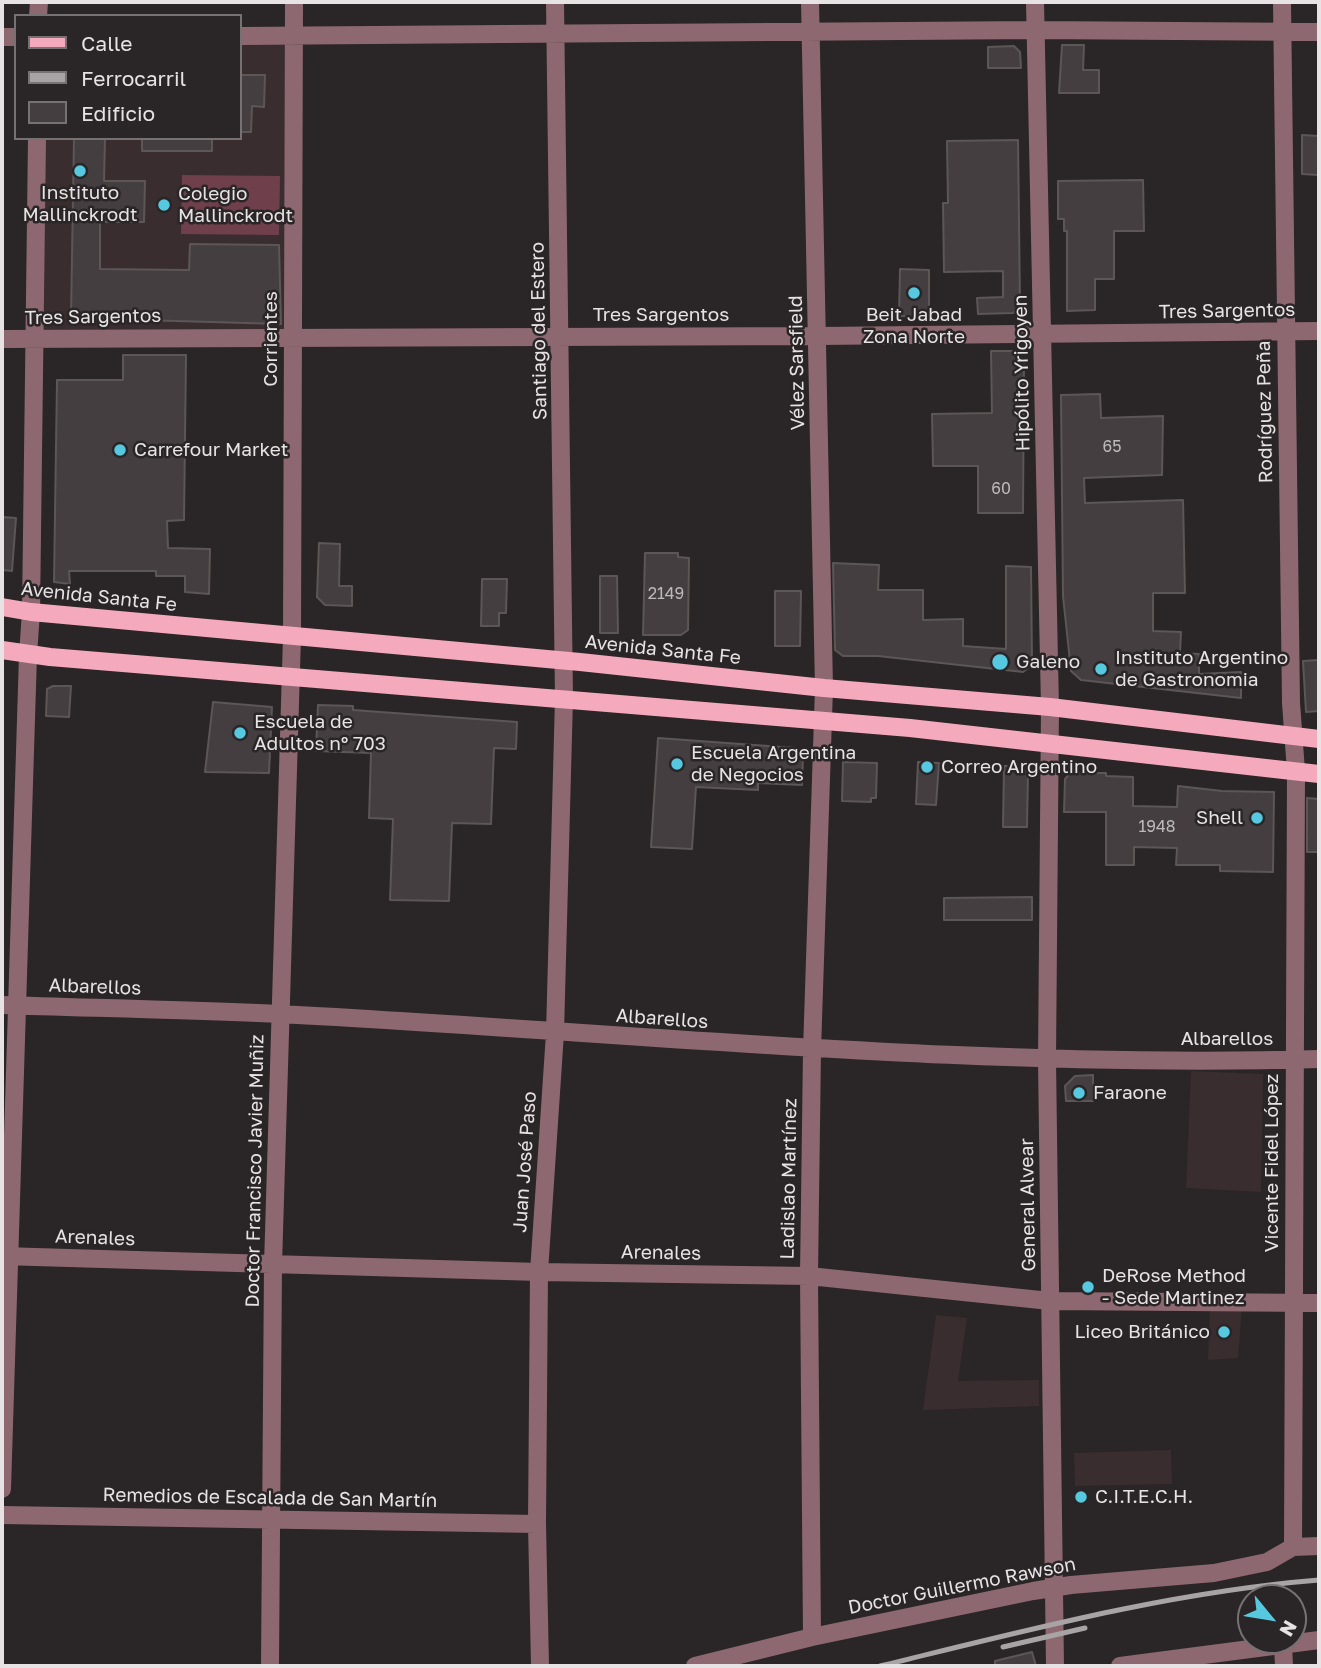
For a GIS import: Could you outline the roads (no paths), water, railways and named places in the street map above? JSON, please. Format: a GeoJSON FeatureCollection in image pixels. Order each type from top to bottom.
{"type":"FeatureCollection","features":[{"type":"Feature","properties":{"kind":"main road","name":"Avenida Santa Fe"},"geometry":{"type":"LineString","coordinates":[[2,607],[292,638],[563,660],[824,688],[1051,707],[1319,739]]}},
{"type":"Feature","properties":{"kind":"main road"},"geometry":{"type":"LineString","coordinates":[[2,650],[28,655],[910,729],[1319,774]]}},
{"type":"Feature","properties":{"kind":"street","name":"Corrientes"},"geometry":{"type":"LineString","coordinates":[[290,677],[294,2]]}},
{"type":"Feature","properties":{"kind":"street","name":"Santiago del Estero"},"geometry":{"type":"LineString","coordinates":[[555,2],[563,660]]}},
{"type":"Feature","properties":{"kind":"street","name":"Vélez Sarsfield"},"geometry":{"type":"LineString","coordinates":[[810,2],[824,723]]}},
{"type":"Feature","properties":{"kind":"street","name":"Hipólito Yrigoyen"},"geometry":{"type":"LineString","coordinates":[[1035,2],[1044,334],[1045,549],[1051,707],[1049,743]]}},
{"type":"Feature","properties":{"kind":"street","name":"Rodríguez Peña"},"geometry":{"type":"LineString","coordinates":[[1282,2],[1292,737]]}},
{"type":"Feature","properties":{"kind":"street"},"geometry":{"type":"LineString","coordinates":[[242,36],[1035,30],[1319,32]]}},
{"type":"Feature","properties":{"kind":"street"},"geometry":{"type":"LineString","coordinates":[[2,1489],[9,1006],[32,612],[37,140]]}},
{"type":"Feature","properties":{"kind":"street","name":"Tres Sargentos"},"geometry":{"type":"LineString","coordinates":[[2,339],[1319,331]]}},
{"type":"Feature","properties":{"kind":"street","name":"Juan José Paso"},"geometry":{"type":"LineString","coordinates":[[540,1666],[537,1524],[539,1272],[555,1033],[563,660]]}},
{"type":"Feature","properties":{"kind":"street","name":"Doctor Francisco Javier Muñiz"},"geometry":{"type":"LineString","coordinates":[[270,1666],[273,1265],[290,677]]}},
{"type":"Feature","properties":{"kind":"street","name":"Ladislao Martínez"},"geometry":{"type":"LineString","coordinates":[[812,1637],[809,1276],[812,1049],[824,723]]}},
{"type":"Feature","properties":{"kind":"street","name":"Vicente Fidel López"},"geometry":{"type":"LineString","coordinates":[[1292,737],[1296,771],[1293,1547]]}},
{"type":"Feature","properties":{"kind":"street","name":"General Alvear"},"geometry":{"type":"LineString","coordinates":[[1049,743],[1047,1059],[1055,1666]]}},
{"type":"Feature","properties":{"kind":"street","name":"Albarellos"},"geometry":{"type":"LineString","coordinates":[[9,1006],[279,1014],[812,1049],[1047,1059],[1319,1059]]}},
{"type":"Feature","properties":{"kind":"street","name":"Arenales"},"geometry":{"type":"LineString","coordinates":[[5,1256],[539,1272],[809,1276],[1051,1301],[1319,1303]]}},
{"type":"Feature","properties":{"kind":"street","name":"Remedios de Escalada de San Martín"},"geometry":{"type":"LineString","coordinates":[[2,1515],[537,1524]]}},
{"type":"Feature","properties":{"kind":"street","name":"Doctor Guillermo Rawson"},"geometry":{"type":"LineString","coordinates":[[695,1666],[812,1637],[1056,1587],[1214,1573],[1267,1562],[1293,1547],[1319,1546]]}},
{"type":"Feature","properties":{"kind":"street"},"geometry":{"type":"LineString","coordinates":[[1120,1666],[1237,1650]]}},
{"type":"Feature","properties":{"kind":"railway"},"geometry":{"type":"LineString","coordinates":[[880,1666],[1153,1603],[1319,1580]]}},
{"type":"Feature","properties":{"kind":"railway"},"geometry":{"type":"LineString","coordinates":[[1003,1647],[1085,1628]]}},
{"type":"Feature","properties":{"kind":"place","name":"Instituto Mallinckrodt"},"geometry":{"type":"Point","coordinates":[80,171]}},
{"type":"Feature","properties":{"kind":"place","name":"Colegio Mallinckrodt"},"geometry":{"type":"Point","coordinates":[164,205]}},
{"type":"Feature","properties":{"kind":"place","name":"Beit Jabad Zona Norte"},"geometry":{"type":"Point","coordinates":[914,293]}},
{"type":"Feature","properties":{"kind":"place","name":"Carrefour Market"},"geometry":{"type":"Point","coordinates":[120,450]}},
{"type":"Feature","properties":{"kind":"place","name":"Galeno"},"geometry":{"type":"Point","coordinates":[1000,662]}},
{"type":"Feature","properties":{"kind":"place","name":"Instituto Argentino de Gastronomia"},"geometry":{"type":"Point","coordinates":[1101,669]}},
{"type":"Feature","properties":{"kind":"place","name":"Escuela de Adultos nº 703"},"geometry":{"type":"Point","coordinates":[240,733]}},
{"type":"Feature","properties":{"kind":"place","name":"Escuela Argentina de Negocios"},"geometry":{"type":"Point","coordinates":[677,764]}},
{"type":"Feature","properties":{"kind":"place","name":"Correo Argentino"},"geometry":{"type":"Point","coordinates":[927,767]}},
{"type":"Feature","properties":{"kind":"place","name":"Shell"},"geometry":{"type":"Point","coordinates":[1257,818]}},
{"type":"Feature","properties":{"kind":"place","name":"Faraone"},"geometry":{"type":"Point","coordinates":[1079,1093]}},
{"type":"Feature","properties":{"kind":"place","name":"DeRose Method - Sede Martinez"},"geometry":{"type":"Point","coordinates":[1088,1287]}},
{"type":"Feature","properties":{"kind":"place","name":"Liceo Británico"},"geometry":{"type":"Point","coordinates":[1224,1332]}},
{"type":"Feature","properties":{"kind":"place","name":"C.I.T.E.C.H."},"geometry":{"type":"Point","coordinates":[1081,1497]}}]}
